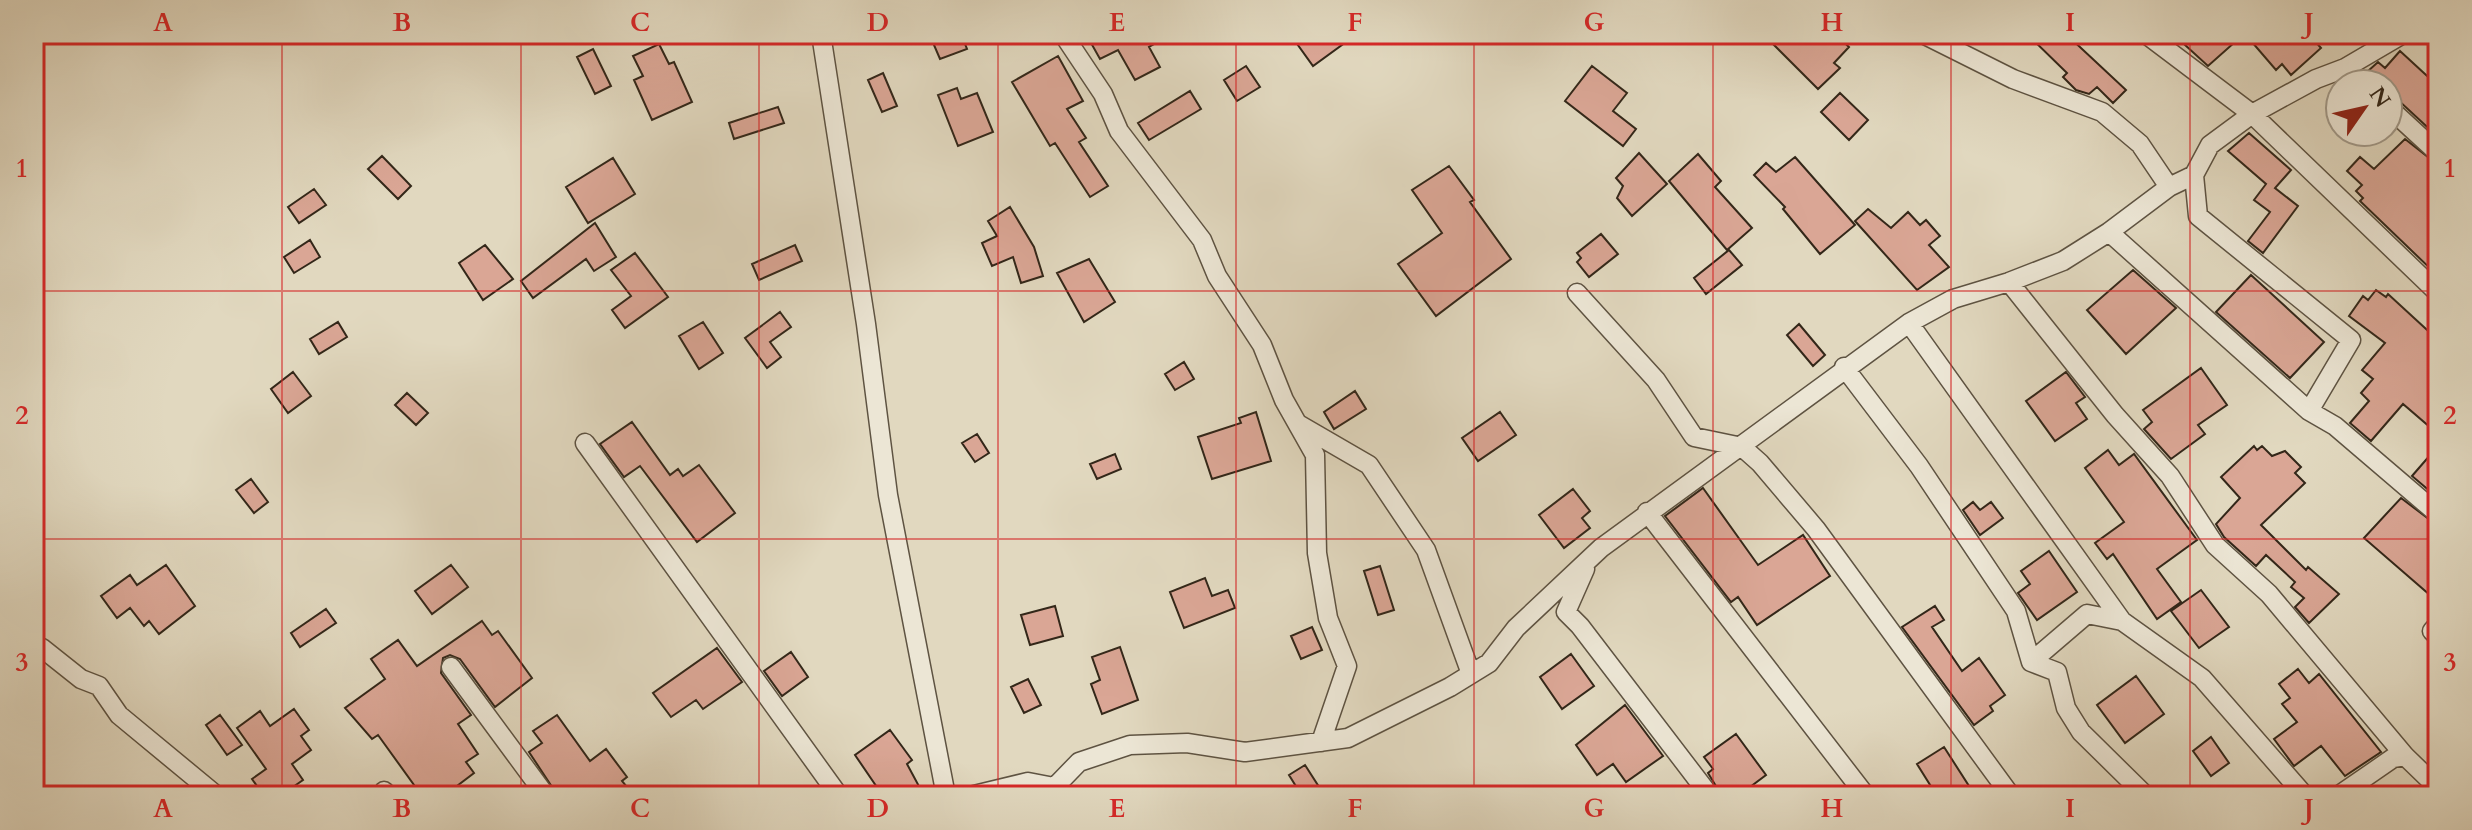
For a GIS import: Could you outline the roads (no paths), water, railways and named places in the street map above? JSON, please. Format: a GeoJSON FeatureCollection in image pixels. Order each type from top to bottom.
{"type":"FeatureCollection","features":[{"type":"Feature","properties":{"kind":"street"},"geometry":{"type":"LineString","coordinates":[[821,34],[866,324],[888,495],[946,796]]}},
{"type":"Feature","properties":{"kind":"street"},"geometry":{"type":"LineString","coordinates":[[1063,34],[1103,94],[1119,131],[1202,240],[1217,276],[1262,345],[1284,400],[1315,455],[1317,553],[1328,618],[1347,666],[1321,742]]}},
{"type":"Feature","properties":{"kind":"street"},"geometry":{"type":"LineString","coordinates":[[1923,34],[2013,79],[2102,112],[2121,124],[2140,144],[2169,187]]}},
{"type":"Feature","properties":{"kind":"street"},"geometry":{"type":"LineString","coordinates":[[2146,34],[2252,114],[2438,293]]}},
{"type":"Feature","properties":{"kind":"street"},"geometry":{"type":"LineString","coordinates":[[2345,68],[2403,34]]}},
{"type":"Feature","properties":{"kind":"street"},"geometry":{"type":"LineString","coordinates":[[2309,411],[2351,340],[2198,216],[2194,175],[2210,145],[2252,114],[2324,76]]}},
{"type":"Feature","properties":{"kind":"street"},"geometry":{"type":"LineString","coordinates":[[2404,122],[2438,153]]}},
{"type":"Feature","properties":{"kind":"street"},"geometry":{"type":"LineString","coordinates":[[970,796],[1028,782],[1050,792],[1079,762],[1130,745],[1187,743],[1245,752],[1348,738],[1489,663],[1516,628],[1589,559],[1647,512],[1742,447],[1844,367],[1909,323],[1953,299],[2063,261],[2109,232],[2169,187],[2194,175]]}},
{"type":"Feature","properties":{"kind":"street"},"geometry":{"type":"LineString","coordinates":[[2109,232],[2309,411],[2335,426],[2437,512]]}},
{"type":"Feature","properties":{"kind":"street"},"geometry":{"type":"LineString","coordinates":[[2009,282],[2115,415],[2170,476],[2215,545],[2269,594],[2405,756],[2438,788]]}},
{"type":"Feature","properties":{"kind":"street"},"geometry":{"type":"LineString","coordinates":[[1577,293],[1656,380],[1694,437],[1742,447],[1760,463],[1816,529],[2011,796]]}},
{"type":"Feature","properties":{"kind":"street"},"geometry":{"type":"LineString","coordinates":[[1909,323],[2122,621],[2202,678],[2305,796]]}},
{"type":"Feature","properties":{"kind":"street"},"geometry":{"type":"LineString","coordinates":[[1844,367],[1919,466],[2016,611],[2031,662]]}},
{"type":"Feature","properties":{"kind":"street"},"geometry":{"type":"LineString","coordinates":[[1300,425],[1369,465],[1426,550],[1471,674]]}},
{"type":"Feature","properties":{"kind":"street"},"geometry":{"type":"LineString","coordinates":[[585,443],[839,796]]}},
{"type":"Feature","properties":{"kind":"street"},"geometry":{"type":"LineString","coordinates":[[1647,512],[1866,796]]}},
{"type":"Feature","properties":{"kind":"street"},"geometry":{"type":"LineString","coordinates":[[1589,559],[1566,612],[1710,796]]}},
{"type":"Feature","properties":{"kind":"street"},"geometry":{"type":"LineString","coordinates":[[2031,662],[2087,614],[2122,621]]}},
{"type":"Feature","properties":{"kind":"street"},"geometry":{"type":"LineString","coordinates":[[2438,624],[2432,631],[2438,637]]}},
{"type":"Feature","properties":{"kind":"street"},"geometry":{"type":"LineString","coordinates":[[42,648],[81,679],[99,686],[119,715],[217,796]]}},
{"type":"Feature","properties":{"kind":"street"},"geometry":{"type":"LineString","coordinates":[[2031,662],[2057,672],[2066,708],[2081,732],[2146,796]]}},
{"type":"Feature","properties":{"kind":"street"},"geometry":{"type":"LineString","coordinates":[[451,667],[546,796]]}},
{"type":"Feature","properties":{"kind":"street"},"geometry":{"type":"LineString","coordinates":[[2338,796],[2393,758],[2405,756]]}}]}
